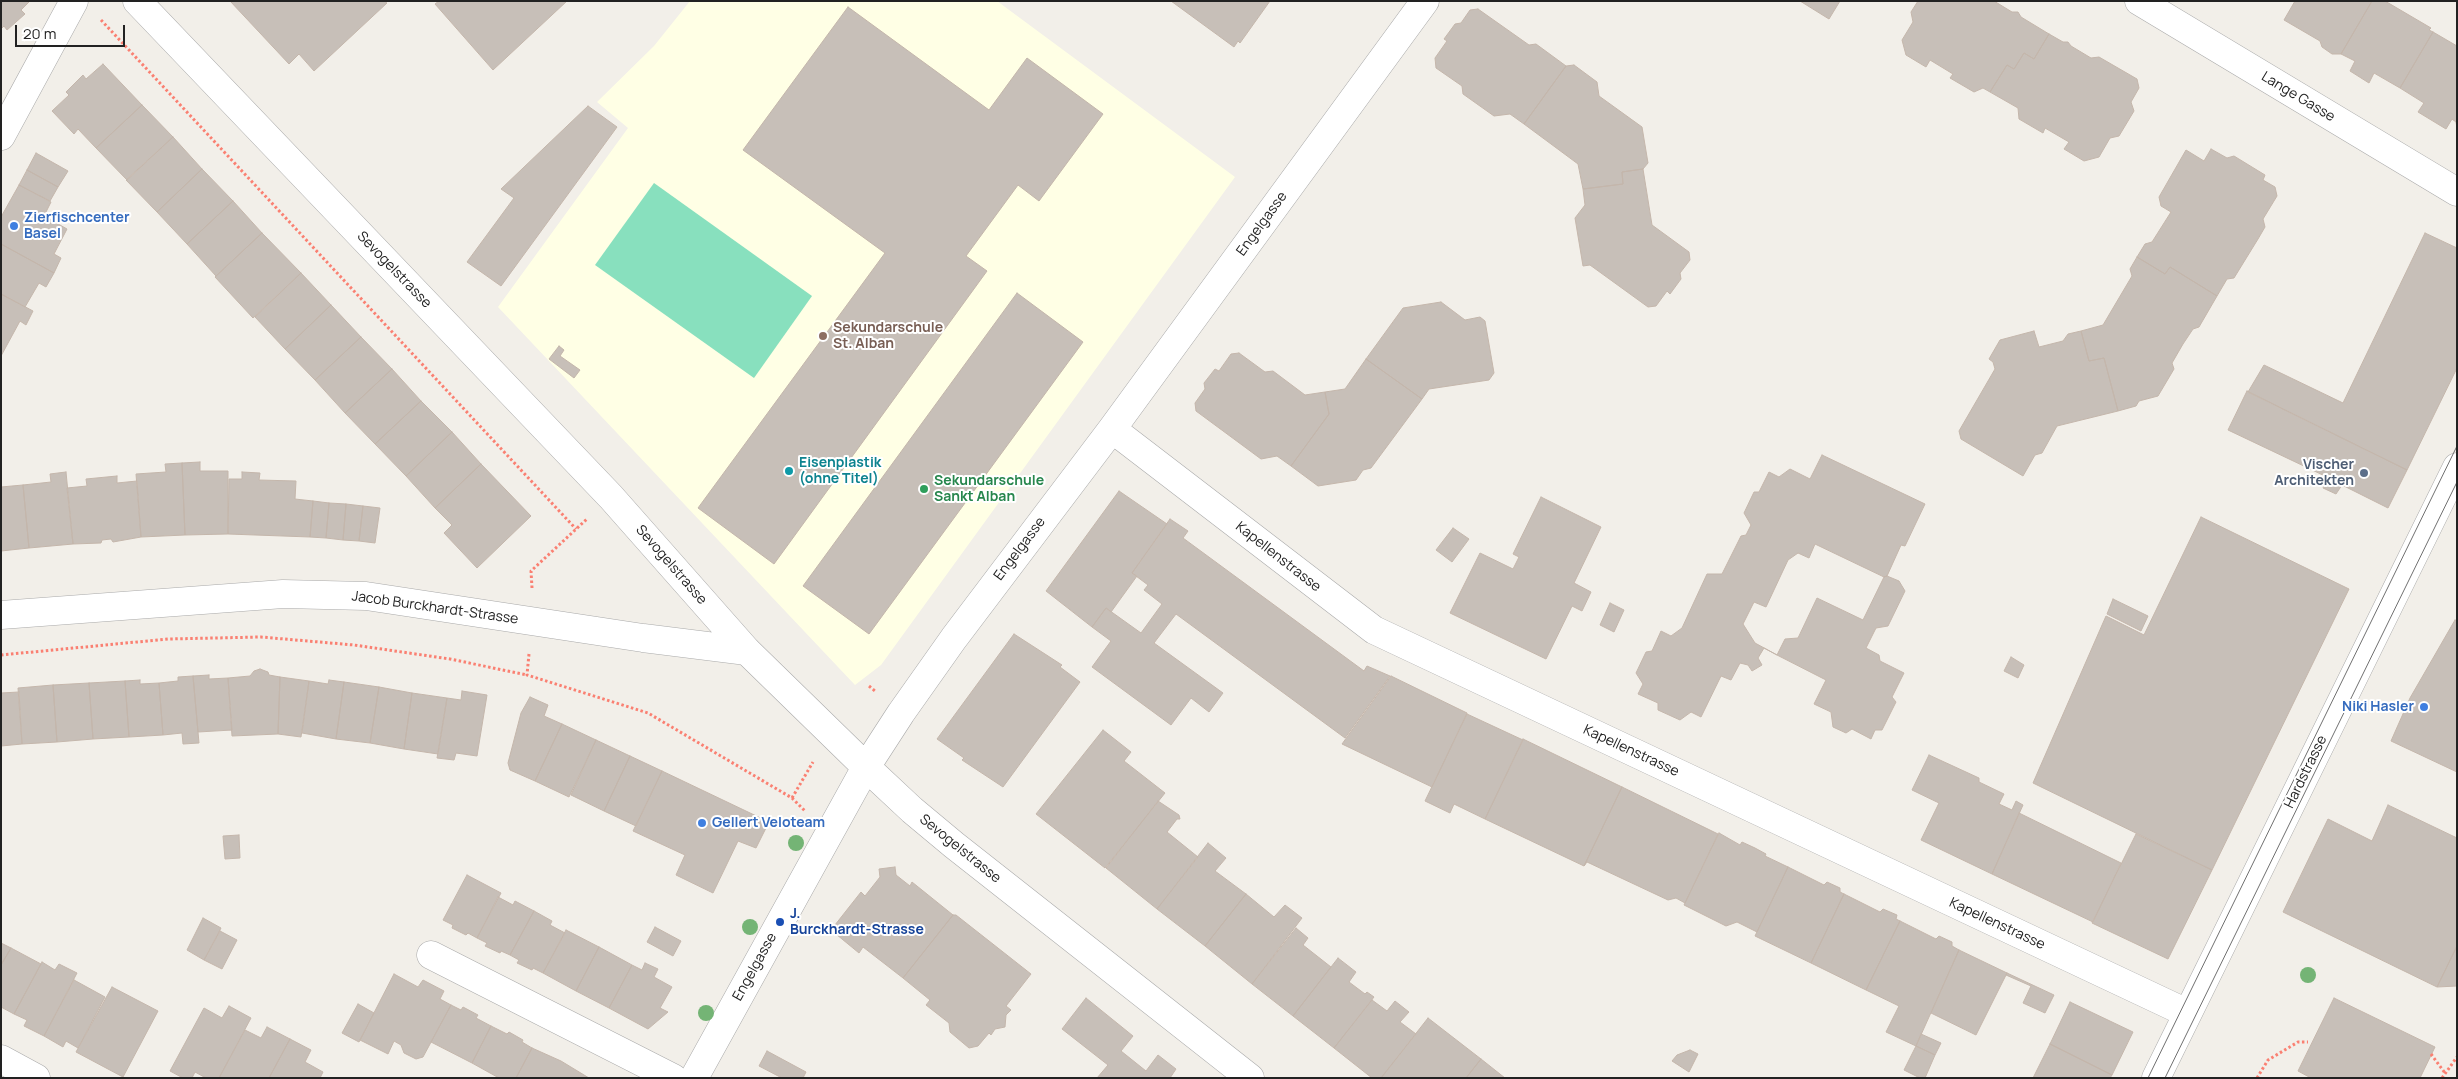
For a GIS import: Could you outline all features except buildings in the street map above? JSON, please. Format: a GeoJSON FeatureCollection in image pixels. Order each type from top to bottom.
{"type":"FeatureCollection","features":[{"type":"Feature","properties":{"kind":"street","name":"Engelgasse"},"geometry":{"type":"LineString","coordinates":[[694,1078],[866,767],[901,713],[954,638],[1112,429],[1425,1]]}},
{"type":"Feature","properties":{"kind":"street","name":"Lange Gasse"},"geometry":{"type":"LineString","coordinates":[[2138,1],[2457,192]]}},
{"type":"Feature","properties":{"kind":"street","name":"Sevogelstrasse"},"geometry":{"type":"LineString","coordinates":[[138,2],[611,496],[747,650],[866,767],[954,845],[1250,1078]]}},
{"type":"Feature","properties":{"kind":"street"},"geometry":{"type":"LineString","coordinates":[[1,136],[84,7]]}},
{"type":"Feature","properties":{"kind":"street","name":"Kapellenstrasse"},"geometry":{"type":"LineString","coordinates":[[1112,429],[1374,630],[2187,1013]]}},
{"type":"Feature","properties":{"kind":"street","name":"Hardstrasse"},"geometry":{"type":"LineString","coordinates":[[2156,1078],[2457,467]]}},
{"type":"Feature","properties":{"kind":"street","name":"Jacob Burckhardt-Strasse"},"geometry":{"type":"LineString","coordinates":[[1,615],[283,594],[366,596],[643,638],[747,650]]}},
{"type":"Feature","properties":{"kind":"street"},"geometry":{"type":"LineString","coordinates":[[431,955],[673,1078]]}},
{"type":"Feature","properties":{"kind":"street"},"geometry":{"type":"LineString","coordinates":[[1,1059],[36,1078]]}},
{"type":"Feature","properties":{"kind":"path"},"geometry":{"type":"LineString","coordinates":[[84,7],[576,529]]}},
{"type":"Feature","properties":{"kind":"path"},"geometry":{"type":"LineString","coordinates":[[1,655],[168,639],[261,637],[354,645],[450,658],[527,675]]}},
{"type":"Feature","properties":{"kind":"path"},"geometry":{"type":"LineString","coordinates":[[2257,1078],[2268,1060],[2298,1042],[2308,1042]]}},
{"type":"Feature","properties":{"kind":"path"},"geometry":{"type":"LineString","coordinates":[[2431,1054],[2445,1073]]}},
{"type":"Feature","properties":{"kind":"path"},"geometry":{"type":"LineString","coordinates":[[2442,1078],[2457,1057]]}},
{"type":"Feature","properties":{"kind":"shaded area","name":"Sekundarschule St. Alban"},"geometry":{"type":"Polygon","coordinates":[[[690,1],[997,1],[1235,177],[881,665],[855,685],[498,307],[628,128],[597,102],[654,46],[690,1]]]}},
{"type":"Feature","properties":{"kind":"green space"},"geometry":{"type":"Polygon","coordinates":[[[654,183],[812,296],[754,378],[595,265],[654,183]]]}},
{"type":"Feature","properties":{"kind":"tram line"},"geometry":{"type":"LineString","coordinates":[[2148,1078],[2457,446]]}},
{"type":"Feature","properties":{"kind":"tram line"},"geometry":{"type":"LineString","coordinates":[[2165,1078],[2457,482]]}},
{"type":"Feature","properties":{"kind":"place","name":"Zierfischcenter Basel"},"geometry":{"type":"Point","coordinates":[14,226]}},
{"type":"Feature","properties":{"kind":"place","name":"Sekundarschule St. Alban"},"geometry":{"type":"Point","coordinates":[823,336]}},
{"type":"Feature","properties":{"kind":"place","name":"Eisenplastik (ohne Titel)"},"geometry":{"type":"Point","coordinates":[789,471]}},
{"type":"Feature","properties":{"kind":"place","name":"Vischer Architekten"},"geometry":{"type":"Point","coordinates":[2364,473]}},
{"type":"Feature","properties":{"kind":"place","name":"Sekundarschule Sankt Alban"},"geometry":{"type":"Point","coordinates":[924,489]}},
{"type":"Feature","properties":{"kind":"place","name":"Niki Hasler"},"geometry":{"type":"Point","coordinates":[2424,707]}},
{"type":"Feature","properties":{"kind":"place","name":"Gellert Veloteam"},"geometry":{"type":"Point","coordinates":[702,823]}},
{"type":"Feature","properties":{"kind":"place","name":"J. Burckhardt-Strasse"},"geometry":{"type":"Point","coordinates":[780,922]}}]}
